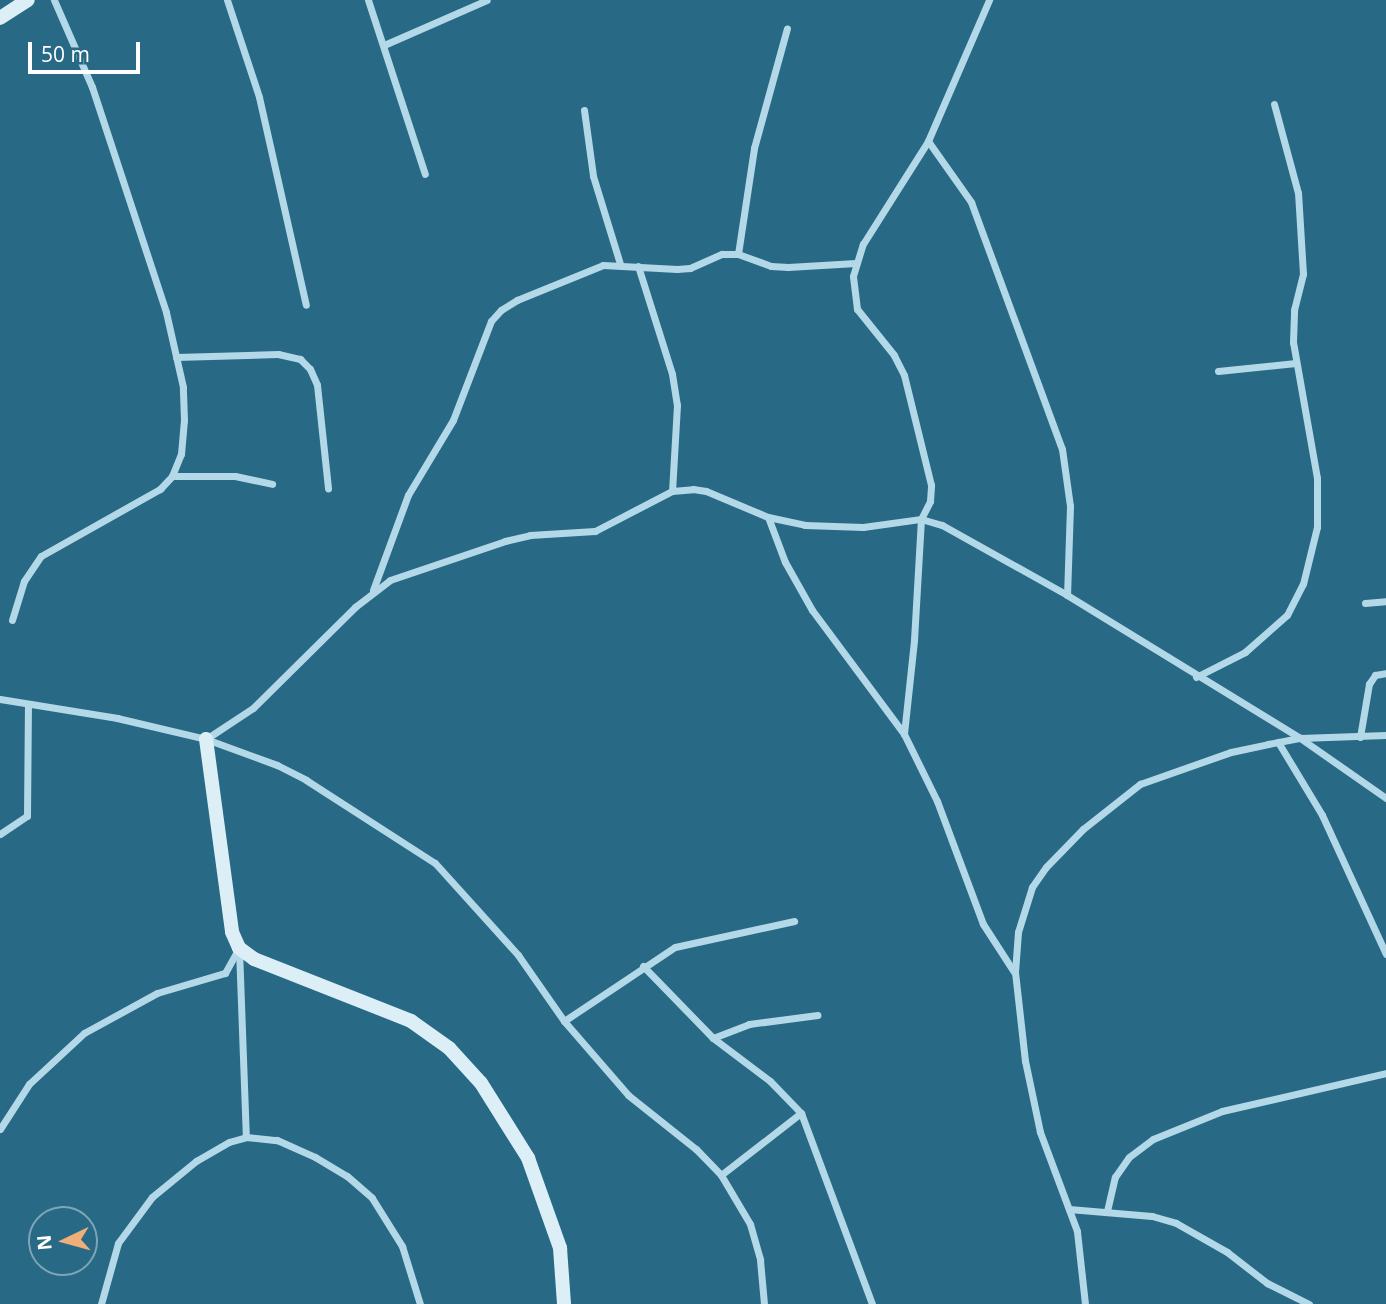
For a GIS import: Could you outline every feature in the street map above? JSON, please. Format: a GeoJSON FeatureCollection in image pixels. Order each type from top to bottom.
{"type":"FeatureCollection","features":[{"type":"Feature","properties":{"kind":"street"},"geometry":{"type":"LineString","coordinates":[[0,18],[28,0]]}},
{"type":"Feature","properties":{"kind":"street"},"geometry":{"type":"LineString","coordinates":[[12,620],[24,581],[41,556],[160,489],[172,476],[181,454],[184,420],[183,387],[166,312],[92,87],[54,0]]}},
{"type":"Feature","properties":{"kind":"street"},"geometry":{"type":"LineString","coordinates":[[227,0],[259,97],[306,305]]}},
{"type":"Feature","properties":{"kind":"street"},"geometry":{"type":"LineString","coordinates":[[368,0],[425,174]]}},
{"type":"Feature","properties":{"kind":"street"},"geometry":{"type":"LineString","coordinates":[[384,45],[487,0]]}},
{"type":"Feature","properties":{"kind":"street"},"geometry":{"type":"LineString","coordinates":[[904,734],[914,640],[920,519],[930,501],[931,485],[919,427],[904,375],[894,355],[857,309],[853,293],[856,263],[863,244],[928,141],[989,0]]}},
{"type":"Feature","properties":{"kind":"street"},"geometry":{"type":"LineString","coordinates":[[738,254],[758,128],[787,27]]}},
{"type":"Feature","properties":{"kind":"street"},"geometry":{"type":"LineString","coordinates":[[1196,677],[1245,652],[1287,615],[1303,584],[1317,527],[1317,478],[1293,342],[1294,310],[1303,274],[1298,193],[1274,104]]}},
{"type":"Feature","properties":{"kind":"street"},"geometry":{"type":"LineString","coordinates":[[584,110],[593,176],[620,264]]}},
{"type":"Feature","properties":{"kind":"street"},"geometry":{"type":"LineString","coordinates":[[928,141],[971,202],[1062,449],[1070,506],[1067,595]]}},
{"type":"Feature","properties":{"kind":"street"},"geometry":{"type":"LineString","coordinates":[[373,590],[403,506],[453,420],[491,321],[501,310],[517,300],[593,268],[620,264],[690,268],[722,254],[738,254],[771,266],[856,263]]}},
{"type":"Feature","properties":{"kind":"street"},"geometry":{"type":"LineString","coordinates":[[638,266],[660,327],[674,384],[677,446],[672,491]]}},
{"type":"Feature","properties":{"kind":"street"},"geometry":{"type":"LineString","coordinates":[[176,357],[278,354],[300,359],[310,369],[317,386],[328,488]]}},
{"type":"Feature","properties":{"kind":"street"},"geometry":{"type":"LineString","coordinates":[[1218,371],[1296,363]]}},
{"type":"Feature","properties":{"kind":"street"},"geometry":{"type":"LineString","coordinates":[[172,476],[235,476],[272,484]]}},
{"type":"Feature","properties":{"kind":"street"},"geometry":{"type":"LineString","coordinates":[[206,738],[253,708],[373,590],[390,580],[530,535],[595,531],[672,491],[693,488],[768,517],[835,528],[920,519],[942,525],[1067,595],[1196,677],[1300,738],[1386,798]]}},
{"type":"Feature","properties":{"kind":"street"},"geometry":{"type":"LineString","coordinates":[[768,517],[785,562],[812,610],[904,734],[937,801],[983,924],[1015,972]]}},
{"type":"Feature","properties":{"kind":"street"},"geometry":{"type":"LineString","coordinates":[[1366,603],[1386,601]]}},
{"type":"Feature","properties":{"kind":"street"},"geometry":{"type":"LineString","coordinates":[[1360,737],[1369,684],[1375,675],[1386,673]]}},
{"type":"Feature","properties":{"kind":"street"},"geometry":{"type":"LineString","coordinates":[[0,699],[117,718],[206,738],[306,780],[435,863],[518,955],[564,1021],[628,1095],[696,1149],[721,1175],[750,1224],[760,1260],[764,1304]]}},
{"type":"Feature","properties":{"kind":"street"},"geometry":{"type":"LineString","coordinates":[[0,834],[27,816],[28,705]]}},
{"type":"Feature","properties":{"kind":"street"},"geometry":{"type":"LineString","coordinates":[[1085,1304],[1082,1260],[1069,1209],[1053,1170],[1031,1100],[1015,972],[1018,932],[1032,887],[1046,867],[1083,829],[1140,784],[1231,752],[1278,742],[1300,738],[1386,735]]}},
{"type":"Feature","properties":{"kind":"street"},"geometry":{"type":"LineString","coordinates":[[206,738],[232,932],[239,948],[246,1137]]}},
{"type":"Feature","properties":{"kind":"street"},"geometry":{"type":"LineString","coordinates":[[1278,742],[1322,816],[1386,954]]}},
{"type":"Feature","properties":{"kind":"street"},"geometry":{"type":"LineString","coordinates":[[564,1021],[675,947],[794,921]]}},
{"type":"Feature","properties":{"kind":"street"},"geometry":{"type":"LineString","coordinates":[[0,1129],[29,1084],[84,1033],[157,993],[225,973],[239,948]]}},
{"type":"Feature","properties":{"kind":"street"},"geometry":{"type":"LineString","coordinates":[[239,948],[254,959],[411,1021],[457,1056],[481,1083],[528,1158],[560,1248],[564,1304]]}},
{"type":"Feature","properties":{"kind":"street"},"geometry":{"type":"LineString","coordinates":[[643,966],[713,1038],[770,1082],[801,1114],[873,1304]]}},
{"type":"Feature","properties":{"kind":"street"},"geometry":{"type":"LineString","coordinates":[[713,1038],[749,1024],[817,1014]]}},
{"type":"Feature","properties":{"kind":"street"},"geometry":{"type":"LineString","coordinates":[[1107,1211],[1115,1177],[1129,1157],[1153,1139],[1222,1111],[1386,1073]]}},
{"type":"Feature","properties":{"kind":"street"},"geometry":{"type":"LineString","coordinates":[[721,1175],[801,1114]]}},
{"type":"Feature","properties":{"kind":"street"},"geometry":{"type":"LineString","coordinates":[[101,1304],[118,1243],[152,1198],[196,1161],[229,1142],[246,1137],[277,1140],[315,1157],[348,1176],[372,1198],[402,1246],[420,1304]]}},
{"type":"Feature","properties":{"kind":"street"},"geometry":{"type":"LineString","coordinates":[[1069,1209],[1152,1216],[1196,1232],[1267,1283],[1310,1304]]}}]}
